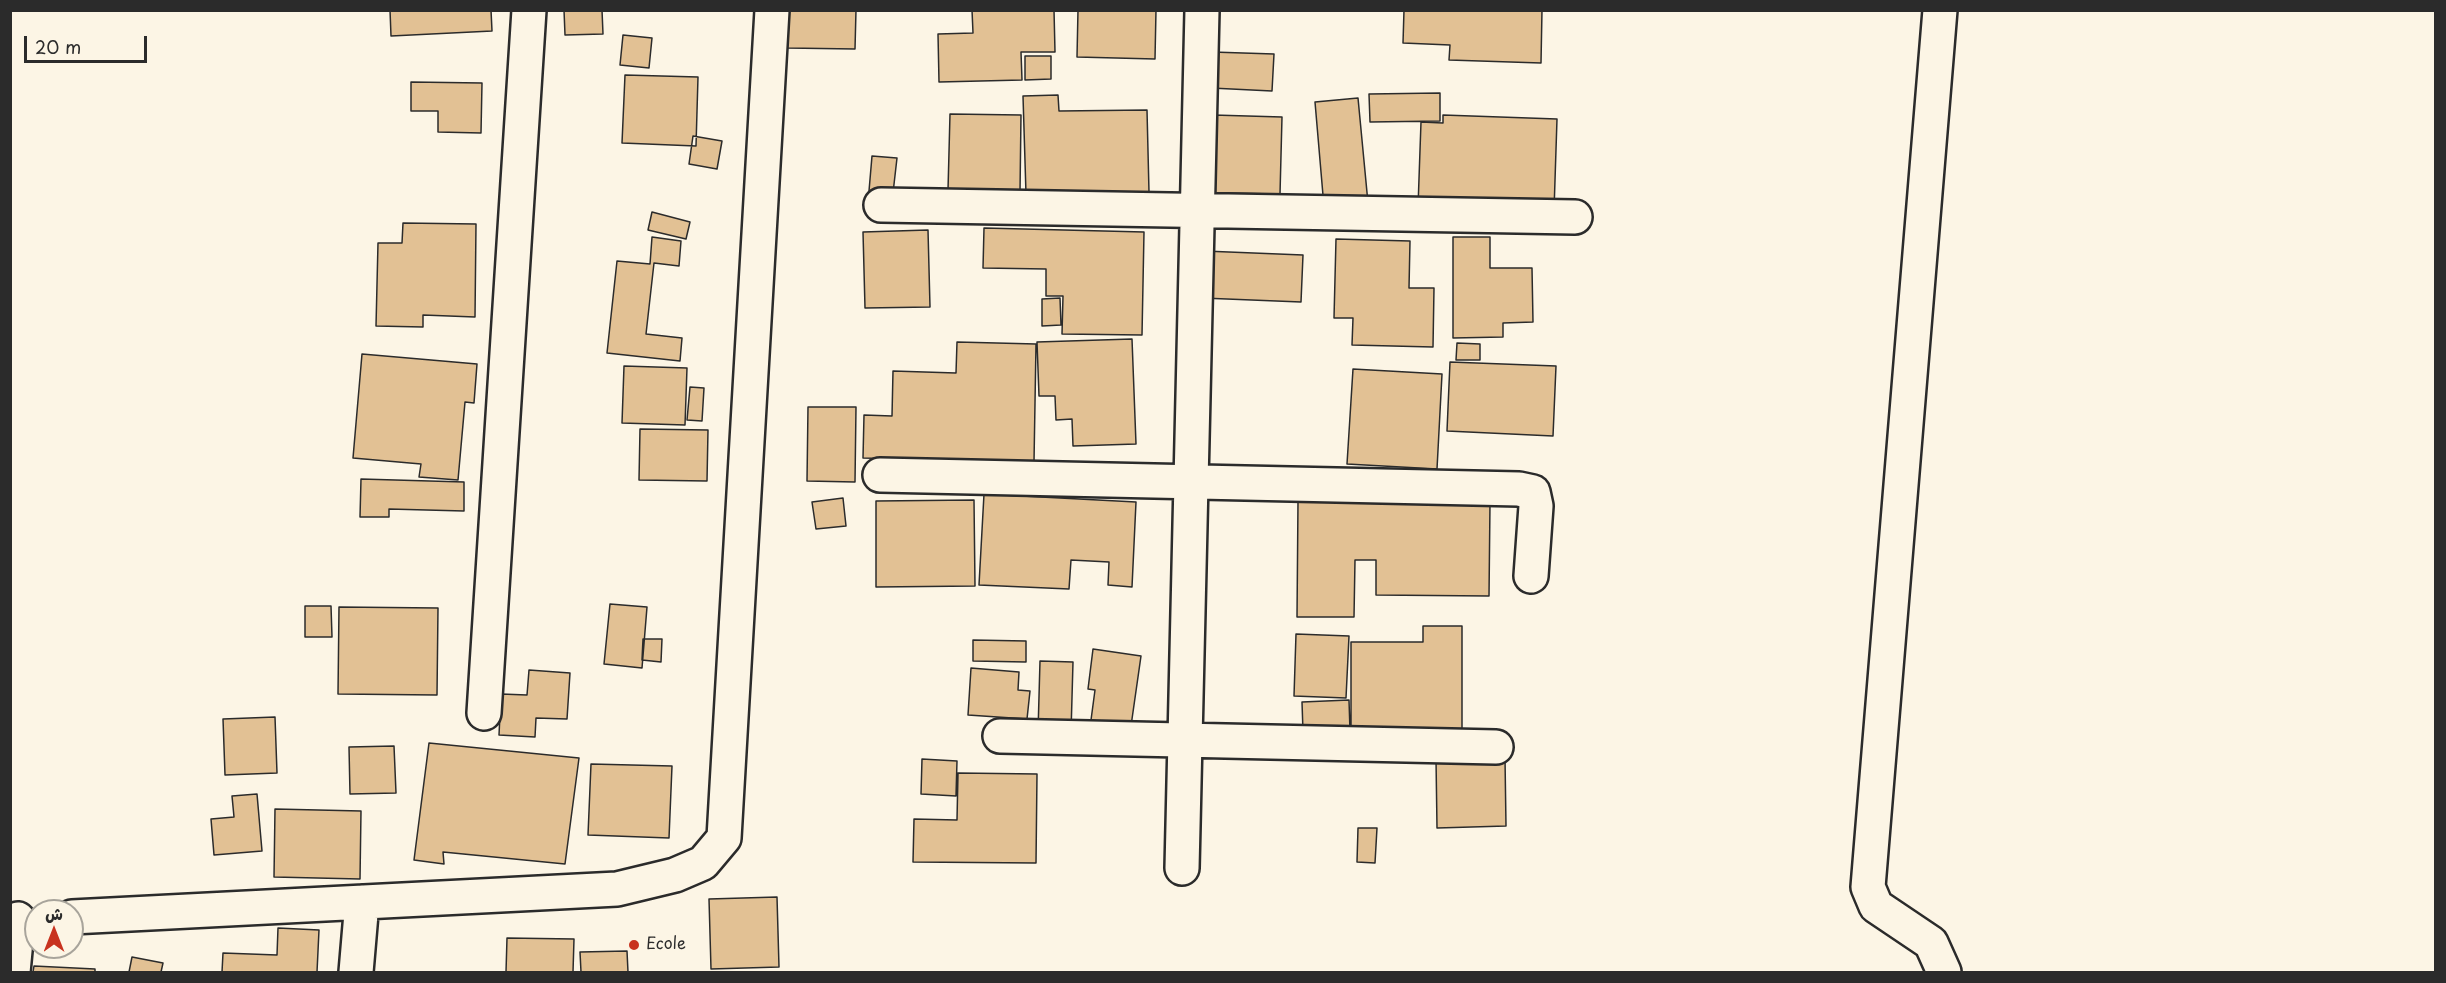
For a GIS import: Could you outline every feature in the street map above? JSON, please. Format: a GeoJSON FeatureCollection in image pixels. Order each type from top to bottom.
{"type":"FeatureCollection","features":[{"type":"Feature","properties":{"kind":"street"},"geometry":{"type":"LineString","coordinates":[[484,713],[529,10]]}},
{"type":"Feature","properties":{"kind":"street"},"geometry":{"type":"LineString","coordinates":[[84,916],[617,890],[675,874],[703,863],[724,838],[772,10]]}},
{"type":"Feature","properties":{"kind":"street"},"geometry":{"type":"LineString","coordinates":[[1182,868],[1202,10]]}},
{"type":"Feature","properties":{"kind":"street"},"geometry":{"type":"LineString","coordinates":[[1940,10],[1868,887],[1876,906],[1931,943],[1944,972]]}},
{"type":"Feature","properties":{"kind":"street"},"geometry":{"type":"LineString","coordinates":[[881,205],[1575,218]]}},
{"type":"Feature","properties":{"kind":"street"},"geometry":{"type":"LineString","coordinates":[[880,475],[1519,489],[1533,492],[1536,506],[1531,576]]}},
{"type":"Feature","properties":{"kind":"street"},"geometry":{"type":"LineString","coordinates":[[1000,736],[1496,747]]}},
{"type":"Feature","properties":{"kind":"street"},"geometry":{"type":"LineString","coordinates":[[356,972],[362,902]]}},
{"type":"Feature","properties":{"kind":"street"},"geometry":{"type":"LineString","coordinates":[[13,972],[21,919]]}},
{"type":"Feature","properties":{"kind":"building"},"geometry":{"type":"Polygon","coordinates":[[[390,10],[491,10],[492,31],[391,36],[390,10]]]}},
{"type":"Feature","properties":{"kind":"building"},"geometry":{"type":"Polygon","coordinates":[[[564,10],[602,10],[603,34],[565,35],[564,10]]]}},
{"type":"Feature","properties":{"kind":"building"},"geometry":{"type":"Polygon","coordinates":[[[788,10],[856,10],[855,49],[787,48],[788,10]]]}},
{"type":"Feature","properties":{"kind":"building"},"geometry":{"type":"Polygon","coordinates":[[[972,10],[1054,10],[1055,52],[1021,52],[1022,80],[939,82],[938,34],[973,33],[972,10]]]}},
{"type":"Feature","properties":{"kind":"building"},"geometry":{"type":"Polygon","coordinates":[[[1078,10],[1156,10],[1155,59],[1077,57],[1078,10]]]}},
{"type":"Feature","properties":{"kind":"building"},"geometry":{"type":"Polygon","coordinates":[[[1404,10],[1542,10],[1541,63],[1449,60],[1450,45],[1403,43],[1404,10]]]}},
{"type":"Feature","properties":{"kind":"building"},"geometry":{"type":"Polygon","coordinates":[[[623,35],[652,38],[649,68],[620,65],[623,35]]]}},
{"type":"Feature","properties":{"kind":"building"},"geometry":{"type":"Polygon","coordinates":[[[1212,52],[1274,54],[1272,91],[1211,88],[1212,52]]]}},
{"type":"Feature","properties":{"kind":"building"},"geometry":{"type":"Polygon","coordinates":[[[1025,56],[1051,56],[1051,79],[1025,80],[1025,56]]]}},
{"type":"Feature","properties":{"kind":"building"},"geometry":{"type":"Polygon","coordinates":[[[625,75],[698,77],[696,146],[622,143],[625,75]]]}},
{"type":"Feature","properties":{"kind":"building"},"geometry":{"type":"Polygon","coordinates":[[[411,82],[482,83],[481,133],[438,132],[438,111],[411,111],[411,82]]]}},
{"type":"Feature","properties":{"kind":"building"},"geometry":{"type":"Polygon","coordinates":[[[1440,93],[1440,121],[1370,122],[1369,94],[1440,93]]]}},
{"type":"Feature","properties":{"kind":"building"},"geometry":{"type":"Polygon","coordinates":[[[1058,95],[1059,111],[1147,110],[1149,192],[1026,194],[1023,96],[1058,95]]]}},
{"type":"Feature","properties":{"kind":"building"},"geometry":{"type":"Polygon","coordinates":[[[1358,98],[1368,203],[1324,207],[1315,102],[1358,98]]]}},
{"type":"Feature","properties":{"kind":"building"},"geometry":{"type":"Polygon","coordinates":[[[950,114],[1021,115],[1020,192],[948,190],[950,114]]]}},
{"type":"Feature","properties":{"kind":"building"},"geometry":{"type":"Polygon","coordinates":[[[1213,115],[1282,117],[1280,194],[1212,193],[1213,115]]]}},
{"type":"Feature","properties":{"kind":"building"},"geometry":{"type":"Polygon","coordinates":[[[1443,115],[1557,119],[1554,211],[1418,207],[1421,122],[1443,123],[1443,115]]]}},
{"type":"Feature","properties":{"kind":"building"},"geometry":{"type":"Polygon","coordinates":[[[693,136],[722,141],[717,169],[689,164],[693,136]]]}},
{"type":"Feature","properties":{"kind":"building"},"geometry":{"type":"Polygon","coordinates":[[[872,156],[897,158],[893,193],[869,191],[872,156]]]}},
{"type":"Feature","properties":{"kind":"building"},"geometry":{"type":"Polygon","coordinates":[[[652,212],[690,222],[686,239],[648,230],[652,212]]]}},
{"type":"Feature","properties":{"kind":"building"},"geometry":{"type":"Polygon","coordinates":[[[403,223],[476,224],[475,317],[423,315],[423,327],[376,326],[378,243],[402,243],[403,223]]]}},
{"type":"Feature","properties":{"kind":"building"},"geometry":{"type":"Polygon","coordinates":[[[984,228],[1144,232],[1142,335],[1062,334],[1063,296],[1046,296],[1046,269],[983,268],[984,228]]]}},
{"type":"Feature","properties":{"kind":"building"},"geometry":{"type":"Polygon","coordinates":[[[928,230],[930,307],[865,308],[863,232],[928,230]]]}},
{"type":"Feature","properties":{"kind":"building"},"geometry":{"type":"Polygon","coordinates":[[[652,237],[681,241],[679,266],[654,263],[646,334],[682,338],[680,361],[607,353],[617,261],[650,264],[652,237]]]}},
{"type":"Feature","properties":{"kind":"building"},"geometry":{"type":"Polygon","coordinates":[[[1453,237],[1490,237],[1490,268],[1532,268],[1533,322],[1503,323],[1503,337],[1453,338],[1453,237]]]}},
{"type":"Feature","properties":{"kind":"building"},"geometry":{"type":"Polygon","coordinates":[[[1336,239],[1410,241],[1409,288],[1434,288],[1433,347],[1352,345],[1353,318],[1334,318],[1336,239]]]}},
{"type":"Feature","properties":{"kind":"building"},"geometry":{"type":"Polygon","coordinates":[[[1204,251],[1303,255],[1301,302],[1202,298],[1204,251]]]}},
{"type":"Feature","properties":{"kind":"building"},"geometry":{"type":"Polygon","coordinates":[[[1060,298],[1061,325],[1042,326],[1042,299],[1060,298]]]}},
{"type":"Feature","properties":{"kind":"building"},"geometry":{"type":"Polygon","coordinates":[[[1132,339],[1136,444],[1073,446],[1072,419],[1056,420],[1055,396],[1039,396],[1037,342],[1132,339]]]}},
{"type":"Feature","properties":{"kind":"building"},"geometry":{"type":"Polygon","coordinates":[[[957,342],[1036,344],[1034,462],[863,458],[864,415],[892,416],[893,371],[956,373],[957,342]]]}},
{"type":"Feature","properties":{"kind":"building"},"geometry":{"type":"Polygon","coordinates":[[[1457,343],[1480,344],[1480,360],[1456,360],[1457,343]]]}},
{"type":"Feature","properties":{"kind":"building"},"geometry":{"type":"Polygon","coordinates":[[[362,354],[477,364],[474,403],[465,402],[458,480],[419,477],[421,464],[353,458],[362,354]]]}},
{"type":"Feature","properties":{"kind":"building"},"geometry":{"type":"Polygon","coordinates":[[[1450,362],[1556,366],[1553,436],[1447,431],[1450,362]]]}},
{"type":"Feature","properties":{"kind":"building"},"geometry":{"type":"Polygon","coordinates":[[[624,366],[687,368],[685,425],[622,423],[624,366]]]}},
{"type":"Feature","properties":{"kind":"building"},"geometry":{"type":"Polygon","coordinates":[[[1353,369],[1442,374],[1437,469],[1347,464],[1353,369]]]}},
{"type":"Feature","properties":{"kind":"building"},"geometry":{"type":"Polygon","coordinates":[[[690,387],[704,388],[702,421],[687,420],[690,387]]]}},
{"type":"Feature","properties":{"kind":"building"},"geometry":{"type":"Polygon","coordinates":[[[808,407],[856,407],[855,482],[807,481],[808,407]]]}},
{"type":"Feature","properties":{"kind":"building"},"geometry":{"type":"Polygon","coordinates":[[[640,429],[708,430],[707,481],[639,480],[640,429]]]}},
{"type":"Feature","properties":{"kind":"building"},"geometry":{"type":"Polygon","coordinates":[[[361,479],[464,482],[464,511],[389,509],[389,517],[360,517],[361,479]]]}},
{"type":"Feature","properties":{"kind":"building"},"geometry":{"type":"Polygon","coordinates":[[[984,494],[1136,502],[1132,587],[1108,585],[1109,562],[1071,560],[1069,589],[979,585],[984,494]]]}},
{"type":"Feature","properties":{"kind":"building"},"geometry":{"type":"Polygon","coordinates":[[[843,498],[846,526],[816,529],[812,502],[843,498]]]}},
{"type":"Feature","properties":{"kind":"building"},"geometry":{"type":"Polygon","coordinates":[[[974,500],[975,586],[876,587],[876,501],[974,500]]]}},
{"type":"Feature","properties":{"kind":"building"},"geometry":{"type":"Polygon","coordinates":[[[1298,501],[1490,503],[1489,596],[1376,595],[1376,560],[1355,560],[1354,617],[1297,617],[1298,501]]]}},
{"type":"Feature","properties":{"kind":"building"},"geometry":{"type":"Polygon","coordinates":[[[610,604],[647,607],[642,668],[604,664],[610,604]]]}},
{"type":"Feature","properties":{"kind":"building"},"geometry":{"type":"Polygon","coordinates":[[[305,606],[331,606],[332,637],[305,637],[305,606]]]}},
{"type":"Feature","properties":{"kind":"building"},"geometry":{"type":"Polygon","coordinates":[[[339,607],[438,608],[437,695],[338,694],[339,607]]]}},
{"type":"Feature","properties":{"kind":"building"},"geometry":{"type":"Polygon","coordinates":[[[1423,626],[1462,626],[1462,733],[1351,732],[1351,642],[1423,642],[1423,626]]]}},
{"type":"Feature","properties":{"kind":"building"},"geometry":{"type":"Polygon","coordinates":[[[1296,634],[1349,636],[1346,698],[1294,696],[1296,634]]]}},
{"type":"Feature","properties":{"kind":"building"},"geometry":{"type":"Polygon","coordinates":[[[643,639],[662,639],[661,662],[642,660],[643,639]]]}},
{"type":"Feature","properties":{"kind":"building"},"geometry":{"type":"Polygon","coordinates":[[[973,640],[1026,641],[1026,662],[973,661],[973,640]]]}},
{"type":"Feature","properties":{"kind":"building"},"geometry":{"type":"Polygon","coordinates":[[[1093,649],[1141,656],[1131,726],[1091,720],[1095,690],[1088,689],[1093,649]]]}},
{"type":"Feature","properties":{"kind":"building"},"geometry":{"type":"Polygon","coordinates":[[[1040,661],[1073,662],[1071,733],[1038,732],[1040,661]]]}},
{"type":"Feature","properties":{"kind":"building"},"geometry":{"type":"Polygon","coordinates":[[[971,668],[1019,672],[1018,690],[1030,691],[1027,719],[968,715],[971,668]]]}},
{"type":"Feature","properties":{"kind":"building"},"geometry":{"type":"Polygon","coordinates":[[[529,670],[570,673],[567,719],[536,718],[535,737],[499,735],[501,694],[527,695],[529,670]]]}},
{"type":"Feature","properties":{"kind":"building"},"geometry":{"type":"Polygon","coordinates":[[[1349,700],[1350,731],[1303,732],[1302,702],[1349,700]]]}},
{"type":"Feature","properties":{"kind":"building"},"geometry":{"type":"Polygon","coordinates":[[[275,717],[277,773],[225,775],[223,719],[275,717]]]}},
{"type":"Feature","properties":{"kind":"building"},"geometry":{"type":"Polygon","coordinates":[[[429,743],[579,758],[565,864],[443,852],[444,864],[414,860],[429,743]]]}},
{"type":"Feature","properties":{"kind":"building"},"geometry":{"type":"Polygon","coordinates":[[[394,746],[396,793],[350,794],[349,747],[394,746]]]}},
{"type":"Feature","properties":{"kind":"building"},"geometry":{"type":"Polygon","coordinates":[[[1505,758],[1506,826],[1437,828],[1436,759],[1505,758]]]}},
{"type":"Feature","properties":{"kind":"building"},"geometry":{"type":"Polygon","coordinates":[[[922,759],[957,761],[956,796],[921,794],[922,759]]]}},
{"type":"Feature","properties":{"kind":"building"},"geometry":{"type":"Polygon","coordinates":[[[591,764],[672,766],[669,838],[588,835],[591,764]]]}},
{"type":"Feature","properties":{"kind":"building"},"geometry":{"type":"Polygon","coordinates":[[[958,773],[1037,774],[1036,863],[913,862],[914,819],[957,820],[958,773]]]}},
{"type":"Feature","properties":{"kind":"building"},"geometry":{"type":"Polygon","coordinates":[[[257,794],[262,851],[214,855],[211,819],[234,817],[232,796],[257,794]]]}},
{"type":"Feature","properties":{"kind":"building"},"geometry":{"type":"Polygon","coordinates":[[[275,809],[361,811],[360,879],[274,877],[275,809]]]}},
{"type":"Feature","properties":{"kind":"building"},"geometry":{"type":"Polygon","coordinates":[[[1358,828],[1377,828],[1375,863],[1357,862],[1358,828]]]}},
{"type":"Feature","properties":{"kind":"building"},"geometry":{"type":"Polygon","coordinates":[[[777,897],[779,967],[711,969],[709,899],[777,897]]]}},
{"type":"Feature","properties":{"kind":"building"},"geometry":{"type":"Polygon","coordinates":[[[278,928],[319,930],[317,972],[222,972],[223,953],[277,955],[278,928]]]}},
{"type":"Feature","properties":{"kind":"building"},"geometry":{"type":"Polygon","coordinates":[[[507,938],[574,939],[573,972],[506,972],[507,938]]]}},
{"type":"Feature","properties":{"kind":"building"},"geometry":{"type":"Polygon","coordinates":[[[627,951],[628,972],[581,972],[580,952],[627,951]]]}},
{"type":"Feature","properties":{"kind":"building"},"geometry":{"type":"Polygon","coordinates":[[[132,957],[163,963],[161,972],[129,972],[132,957]]]}},
{"type":"Feature","properties":{"kind":"building"},"geometry":{"type":"Polygon","coordinates":[[[34,966],[95,969],[95,972],[33,972],[34,966]]]}},
{"type":"Feature","properties":{"kind":"place","name":"Ecole"},"geometry":{"type":"Point","coordinates":[634,945]}}]}
